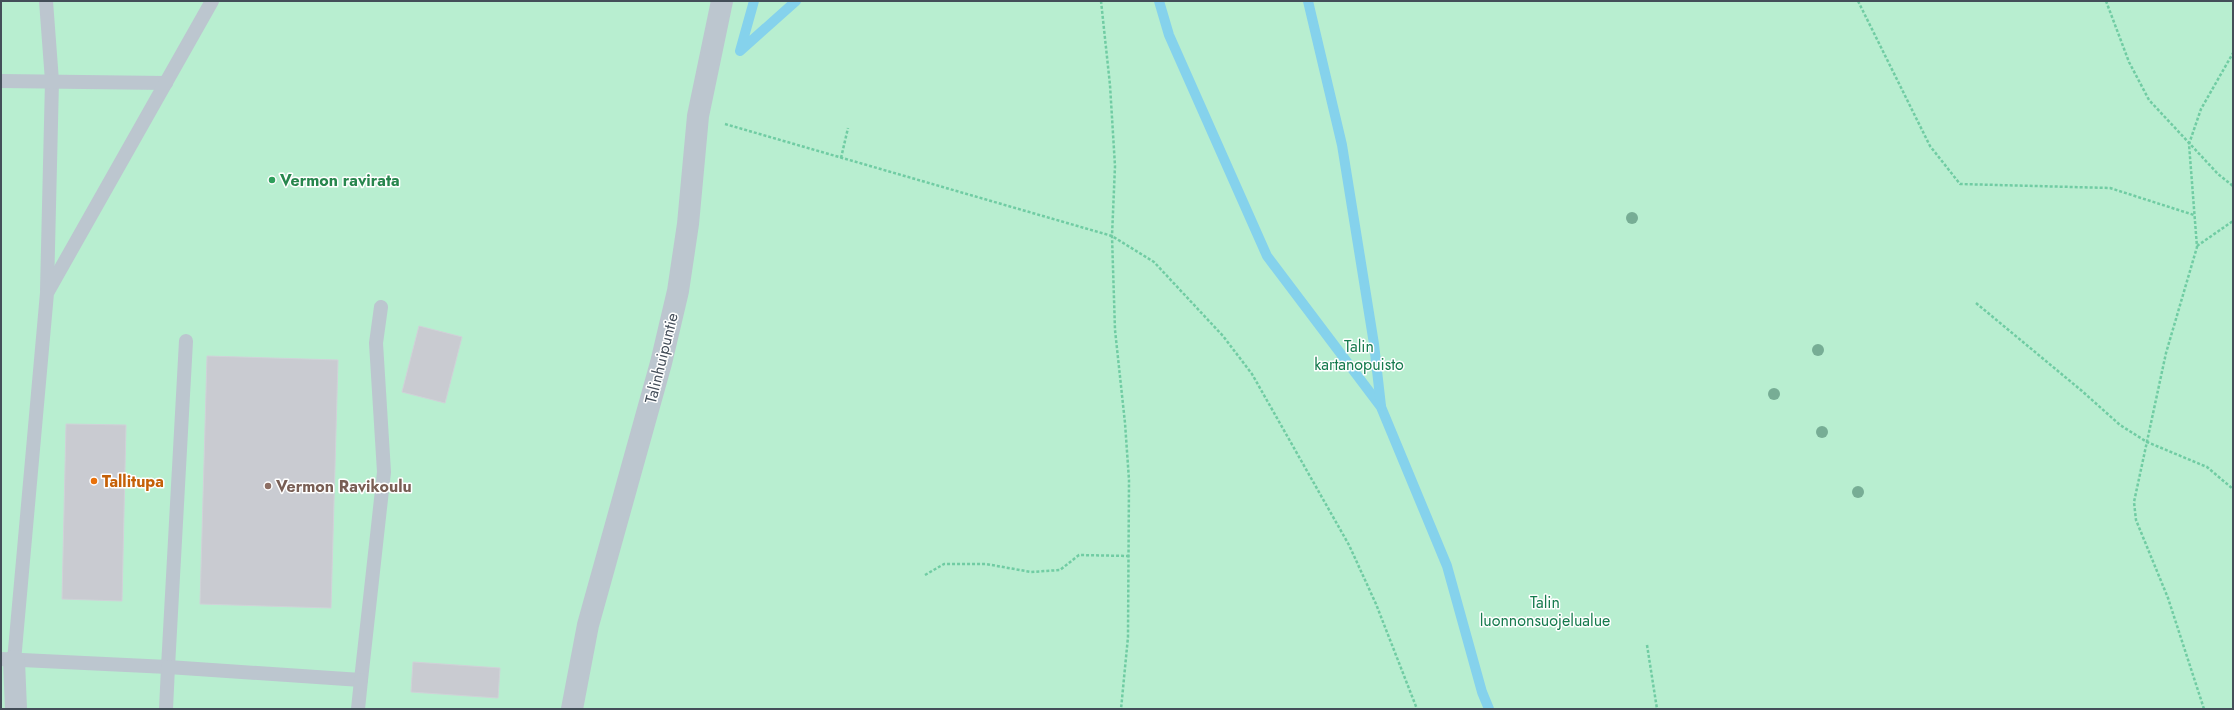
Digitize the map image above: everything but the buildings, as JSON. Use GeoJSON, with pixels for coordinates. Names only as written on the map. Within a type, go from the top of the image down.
{"type":"FeatureCollection","features":[{"type":"Feature","properties":{"kind":"street","name":"Talinhuipuntie"},"geometry":{"type":"LineString","coordinates":[[572,709],[588,625],[661,363],[678,291],[688,224],[698,116],[722,1]]}},
{"type":"Feature","properties":{"kind":"street"},"geometry":{"type":"LineString","coordinates":[[7,660],[16,709]]}},
{"type":"Feature","properties":{"kind":"lane"},"geometry":{"type":"LineString","coordinates":[[46,1],[52,82],[47,293],[7,660],[168,667],[361,680]]}},
{"type":"Feature","properties":{"kind":"lane"},"geometry":{"type":"LineString","coordinates":[[47,293],[212,1]]}},
{"type":"Feature","properties":{"kind":"lane"},"geometry":{"type":"LineString","coordinates":[[1,81],[166,83]]}},
{"type":"Feature","properties":{"kind":"lane"},"geometry":{"type":"LineString","coordinates":[[358,709],[384,472],[376,343],[381,308]]}},
{"type":"Feature","properties":{"kind":"lane"},"geometry":{"type":"LineString","coordinates":[[166,709],[186,341]]}},
{"type":"Feature","properties":{"kind":"path"},"geometry":{"type":"LineString","coordinates":[[1101,1],[1110,85],[1115,166],[1112,236],[1115,330],[1126,423],[1129,480],[1128,637],[1121,709]]}},
{"type":"Feature","properties":{"kind":"path"},"geometry":{"type":"LineString","coordinates":[[1858,1],[1930,146],[1960,184],[2110,188],[2194,215]]}},
{"type":"Feature","properties":{"kind":"path"},"geometry":{"type":"LineString","coordinates":[[2106,1],[2129,62],[2149,100],[2218,174],[2233,186]]}},
{"type":"Feature","properties":{"kind":"path"},"geometry":{"type":"LineString","coordinates":[[2204,709],[2168,598],[2136,520],[2134,502],[2166,353],[2197,247],[2189,144],[2201,109],[2233,53]]}},
{"type":"Feature","properties":{"kind":"path"},"geometry":{"type":"LineString","coordinates":[[698,116],[1112,236],[1154,262],[1223,336],[1252,374],[1349,545],[1376,604],[1417,709]]}},
{"type":"Feature","properties":{"kind":"path"},"geometry":{"type":"LineString","coordinates":[[841,158],[848,128]]}},
{"type":"Feature","properties":{"kind":"path"},"geometry":{"type":"LineString","coordinates":[[2197,247],[2233,221]]}},
{"type":"Feature","properties":{"kind":"path"},"geometry":{"type":"LineString","coordinates":[[1976,303],[2077,386],[2120,425],[2147,442],[2208,467],[2233,489]]}},
{"type":"Feature","properties":{"kind":"path"},"geometry":{"type":"LineString","coordinates":[[925,574],[944,564],[986,564],[1030,572],[1060,570],[1078,555],[1129,556]]}},
{"type":"Feature","properties":{"kind":"path"},"geometry":{"type":"LineString","coordinates":[[1647,645],[1657,709]]}},
{"type":"Feature","properties":{"kind":"green space","name":"Talin kartanopuisto"},"geometry":{"type":"Polygon","coordinates":[[[1,1],[2233,1],[2233,709],[1,709],[1,1]]]}},
{"type":"Feature","properties":{"kind":"waterway"},"geometry":{"type":"LineString","coordinates":[[754,1],[740,51],[796,1]]}},
{"type":"Feature","properties":{"kind":"waterway"},"geometry":{"type":"LineString","coordinates":[[1159,1],[1169,35],[1267,256],[1381,407],[1447,566],[1482,692],[1489,709]]}},
{"type":"Feature","properties":{"kind":"waterway"},"geometry":{"type":"LineString","coordinates":[[1308,1],[1342,145],[1374,344],[1381,406]]}},
{"type":"Feature","properties":{"kind":"place","name":"Vermon ravirata"},"geometry":{"type":"Point","coordinates":[272,180]}},
{"type":"Feature","properties":{"kind":"place","name":"Tallitupa"},"geometry":{"type":"Point","coordinates":[94,481]}},
{"type":"Feature","properties":{"kind":"place","name":"Vermon Ravikoulu"},"geometry":{"type":"Point","coordinates":[268,486]}},
{"type":"Feature","properties":{"kind":"park label","name":"Talin luonnonsuojelualue"},"geometry":{"type":"Point","coordinates":[1545,611]}}]}
